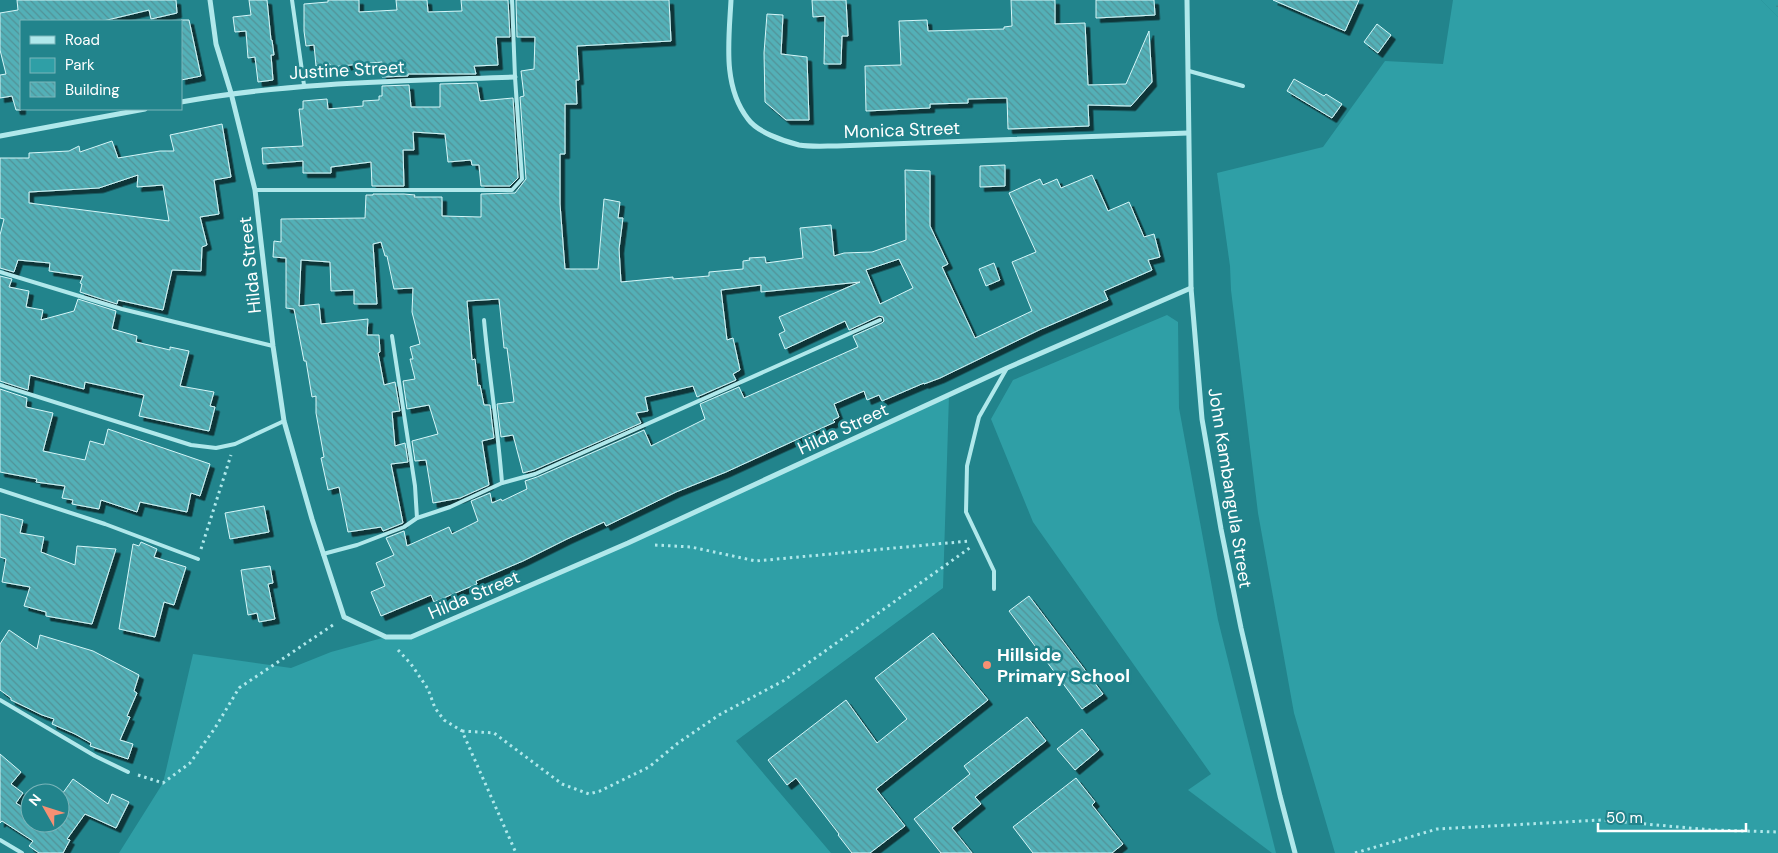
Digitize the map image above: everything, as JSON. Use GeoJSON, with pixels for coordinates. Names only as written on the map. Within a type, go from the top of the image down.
{"type":"FeatureCollection","features":[{"type":"Feature","properties":{"kind":"street","name":"Hilda Street"},"geometry":{"type":"LineString","coordinates":[[210,0],[216,44],[231,93],[256,190],[273,346],[284,421],[323,554],[344,617],[386,637],[411,637],[628,543],[1007,368],[1191,288]]}},
{"type":"Feature","properties":{"kind":"street","name":"Monica Street"},"geometry":{"type":"LineString","coordinates":[[731,0],[728,42],[732,90],[748,120],[768,135],[800,145],[837,146],[1188,133]]}},
{"type":"Feature","properties":{"kind":"street","name":"John Kambangula Street"},"geometry":{"type":"LineString","coordinates":[[1187,0],[1191,288],[1202,419],[1221,529],[1245,647],[1295,853]]}},
{"type":"Feature","properties":{"kind":"street","name":"Justine Street"},"geometry":{"type":"LineString","coordinates":[[182,102],[231,93],[304,85],[515,77]]}},
{"type":"Feature","properties":{"kind":"street"},"geometry":{"type":"LineString","coordinates":[[0,136],[140,110]]}},
{"type":"Feature","properties":{"kind":"lane"},"geometry":{"type":"LineString","coordinates":[[292,0],[304,85]]}},
{"type":"Feature","properties":{"kind":"lane"},"geometry":{"type":"LineString","coordinates":[[256,190],[512,190],[522,179],[512,0]]}},
{"type":"Feature","properties":{"kind":"lane"},"geometry":{"type":"LineString","coordinates":[[1189,71],[1243,86]]}},
{"type":"Feature","properties":{"kind":"lane"},"geometry":{"type":"LineString","coordinates":[[0,272],[122,309],[273,346]]}},
{"type":"Feature","properties":{"kind":"lane"},"geometry":{"type":"LineString","coordinates":[[484,320],[488,371],[497,428],[502,483]]}},
{"type":"Feature","properties":{"kind":"lane"},"geometry":{"type":"LineString","coordinates":[[323,554],[404,527],[417,518],[450,508],[502,483],[535,474],[571,459],[880,320]]}},
{"type":"Feature","properties":{"kind":"lane"},"geometry":{"type":"LineString","coordinates":[[392,336],[415,486],[417,518]]}},
{"type":"Feature","properties":{"kind":"lane"},"geometry":{"type":"LineString","coordinates":[[994,589],[994,571],[966,512],[967,466],[979,417],[1007,368]]}},
{"type":"Feature","properties":{"kind":"lane"},"geometry":{"type":"LineString","coordinates":[[0,385],[191,445],[216,448],[235,444],[284,421]]}},
{"type":"Feature","properties":{"kind":"lane"},"geometry":{"type":"LineString","coordinates":[[0,490],[105,524],[198,559]]}},
{"type":"Feature","properties":{"kind":"lane"},"geometry":{"type":"LineString","coordinates":[[0,700],[94,756],[128,772]]}},
{"type":"Feature","properties":{"kind":"lane"},"geometry":{"type":"LineString","coordinates":[[0,840],[22,853]]}},
{"type":"Feature","properties":{"kind":"path"},"geometry":{"type":"LineString","coordinates":[[198,559],[235,444]]}},
{"type":"Feature","properties":{"kind":"path"},"geometry":{"type":"LineString","coordinates":[[628,543],[691,547],[756,560],[979,540]]}},
{"type":"Feature","properties":{"kind":"path"},"geometry":{"type":"LineString","coordinates":[[386,637],[411,664],[428,689],[436,708],[444,720],[462,731],[494,733],[562,784],[589,794],[600,791],[649,767],[678,743],[719,715],[783,681],[979,540]]}},
{"type":"Feature","properties":{"kind":"path"},"geometry":{"type":"LineString","coordinates":[[128,772],[163,783],[190,763],[215,728],[238,688],[344,617]]}},
{"type":"Feature","properties":{"kind":"path"},"geometry":{"type":"LineString","coordinates":[[462,731],[516,853]]}},
{"type":"Feature","properties":{"kind":"path"},"geometry":{"type":"LineString","coordinates":[[1355,853],[1438,829],[1601,820],[1712,830],[1778,832]]}},
{"type":"Feature","properties":{"kind":"green space"},"geometry":{"type":"Polygon","coordinates":[[[1453,0],[1761,0],[1778,17],[1778,853],[1335,853],[1294,713],[1258,513],[1231,290],[1230,266],[1217,173],[1323,147],[1385,61],[1443,64],[1453,0]]]}},
{"type":"Feature","properties":{"kind":"green space"},"geometry":{"type":"Polygon","coordinates":[[[1761,0],[1778,0],[1778,17],[1761,0]]]}},
{"type":"Feature","properties":{"kind":"green space"},"geometry":{"type":"Polygon","coordinates":[[[1167,315],[1178,322],[1179,408],[1218,620],[1276,853],[1272,853],[1188,790],[1211,774],[1033,522],[991,419],[1013,380],[1167,315]]]}},
{"type":"Feature","properties":{"kind":"green space"},"geometry":{"type":"Polygon","coordinates":[[[949,395],[943,588],[736,741],[831,853],[119,853],[163,783],[193,654],[291,668],[331,652],[386,637],[411,637],[628,543],[949,395]]]}},
{"type":"Feature","properties":{"kind":"building"},"geometry":{"type":"Polygon","coordinates":[[[17,0],[176,0],[177,13],[151,19],[149,10],[107,20],[20,20],[20,110],[16,110],[12,96],[0,98],[0,75],[6,74],[0,50],[0,13],[18,10],[17,0]]]}},
{"type":"Feature","properties":{"kind":"building"},"geometry":{"type":"Polygon","coordinates":[[[249,0],[267,0],[274,55],[271,55],[273,80],[258,82],[255,57],[248,58],[246,31],[235,32],[233,17],[251,15],[249,0]]]}},
{"type":"Feature","properties":{"kind":"building"},"geometry":{"type":"Polygon","coordinates":[[[328,0],[359,0],[359,12],[397,10],[396,0],[427,0],[428,12],[462,11],[461,0],[508,0],[510,37],[496,37],[498,65],[474,66],[476,74],[408,74],[408,76],[382,77],[382,62],[330,67],[330,64],[316,66],[314,45],[306,46],[304,4],[328,2],[328,0]]]}},
{"type":"Feature","properties":{"kind":"building"},"geometry":{"type":"Polygon","coordinates":[[[516,0],[669,0],[671,41],[577,46],[579,80],[576,80],[577,104],[565,104],[565,154],[560,154],[560,204],[565,269],[598,269],[604,199],[620,202],[618,218],[623,218],[619,249],[621,282],[709,276],[709,272],[743,269],[743,261],[750,260],[749,258],[765,257],[766,263],[803,258],[800,228],[831,225],[834,256],[844,253],[872,252],[906,240],[905,170],[930,171],[930,226],[948,264],[942,267],[975,338],[1032,311],[1012,262],[1036,252],[1009,193],[1040,179],[1043,185],[1057,179],[1061,188],[1092,175],[1108,211],[1129,202],[1144,237],[1154,234],[1160,257],[1148,260],[1152,270],[1104,291],[1108,300],[1039,330],[940,378],[882,401],[879,395],[867,400],[864,391],[834,404],[839,417],[833,420],[835,422],[726,472],[676,492],[606,526],[604,522],[523,561],[476,581],[477,584],[434,602],[431,595],[381,616],[371,592],[385,586],[376,563],[394,555],[386,538],[404,531],[407,546],[449,527],[452,534],[478,521],[471,501],[490,493],[492,503],[501,499],[502,501],[527,489],[525,481],[644,430],[651,446],[705,419],[700,404],[739,387],[744,398],[858,347],[853,336],[884,321],[883,317],[879,316],[849,330],[845,321],[785,349],[779,334],[785,331],[779,317],[860,282],[761,292],[761,285],[721,290],[727,340],[733,338],[740,370],[733,374],[736,380],[697,397],[693,386],[645,397],[648,411],[636,413],[641,423],[534,470],[523,473],[513,435],[501,437],[497,404],[514,402],[507,348],[504,348],[499,299],[467,301],[472,360],[475,359],[478,386],[480,385],[484,405],[490,405],[494,438],[482,441],[489,485],[460,498],[433,503],[426,460],[415,461],[412,441],[438,434],[429,405],[407,409],[403,381],[415,379],[410,359],[413,359],[410,347],[420,344],[412,312],[413,288],[394,289],[387,256],[385,256],[381,242],[373,244],[377,304],[354,304],[354,290],[331,291],[330,262],[301,260],[299,306],[319,304],[321,324],[368,319],[367,335],[379,335],[380,352],[378,353],[384,385],[395,382],[400,411],[392,412],[395,446],[405,443],[408,462],[391,464],[403,523],[383,531],[381,527],[348,532],[339,487],[328,490],[321,458],[324,457],[316,413],[316,396],[312,397],[294,309],[286,308],[286,258],[273,257],[274,241],[281,242],[281,219],[365,218],[366,195],[373,194],[442,197],[442,216],[481,217],[481,194],[515,193],[526,179],[520,97],[524,96],[521,71],[534,69],[535,37],[517,37],[516,0]],[[899,259],[866,270],[880,304],[913,288],[899,259]]]}},
{"type":"Feature","properties":{"kind":"building"},"geometry":{"type":"Polygon","coordinates":[[[812,0],[846,0],[848,36],[842,36],[841,64],[824,64],[825,16],[813,17],[812,0]]]}},
{"type":"Feature","properties":{"kind":"building"},"geometry":{"type":"Polygon","coordinates":[[[1011,0],[1055,0],[1055,24],[1085,23],[1088,85],[1126,84],[1149,31],[1152,82],[1131,106],[1088,105],[1089,126],[1008,129],[1007,98],[968,99],[968,103],[930,104],[930,108],[866,111],[865,66],[901,65],[899,21],[927,20],[928,31],[1004,29],[1004,27],[1012,26],[1011,0]]]}},
{"type":"Feature","properties":{"kind":"building"},"geometry":{"type":"Polygon","coordinates":[[[1096,0],[1154,0],[1155,15],[1096,18],[1096,0]]]}},
{"type":"Feature","properties":{"kind":"building"},"geometry":{"type":"Polygon","coordinates":[[[1273,0],[1359,0],[1345,31],[1273,0]]]}},
{"type":"Feature","properties":{"kind":"building"},"geometry":{"type":"Polygon","coordinates":[[[767,14],[783,15],[781,54],[807,57],[809,120],[786,120],[765,102],[764,53],[767,14]]]}},
{"type":"Feature","properties":{"kind":"building"},"geometry":{"type":"Polygon","coordinates":[[[182,20],[189,20],[201,76],[182,80],[182,20]]]}},
{"type":"Feature","properties":{"kind":"building"},"geometry":{"type":"Polygon","coordinates":[[[1377,24],[1391,35],[1378,53],[1364,42],[1377,24]]]}},
{"type":"Feature","properties":{"kind":"building"},"geometry":{"type":"Polygon","coordinates":[[[1294,79],[1342,104],[1332,118],[1287,91],[1294,79]]]}},
{"type":"Feature","properties":{"kind":"building"},"geometry":{"type":"Polygon","coordinates":[[[477,83],[480,101],[513,98],[518,178],[510,186],[481,186],[479,165],[472,165],[471,160],[448,162],[445,134],[413,132],[414,150],[403,150],[404,186],[372,186],[371,162],[331,167],[331,173],[303,173],[303,161],[263,164],[262,148],[303,146],[299,109],[303,109],[303,101],[327,99],[328,109],[363,106],[363,101],[379,100],[379,96],[382,96],[382,86],[409,85],[411,107],[440,107],[440,84],[477,83]]]}},
{"type":"Feature","properties":{"kind":"building"},"geometry":{"type":"Polygon","coordinates":[[[222,124],[231,177],[214,180],[219,214],[200,217],[207,245],[202,247],[201,271],[172,270],[163,310],[118,300],[117,304],[80,292],[82,284],[80,283],[83,276],[49,271],[50,263],[18,260],[14,272],[0,268],[0,235],[4,219],[0,218],[0,158],[29,158],[29,153],[69,151],[79,146],[80,152],[112,141],[118,158],[160,151],[174,151],[170,135],[222,124]],[[138,175],[99,188],[29,192],[29,203],[169,221],[163,185],[137,187],[138,175]]]}},
{"type":"Feature","properties":{"kind":"building"},"geometry":{"type":"Polygon","coordinates":[[[1005,165],[1005,186],[980,187],[980,166],[1005,165]]]}},
{"type":"Feature","properties":{"kind":"building"},"geometry":{"type":"Polygon","coordinates":[[[994,263],[1000,280],[986,286],[979,269],[994,263]]]}},
{"type":"Feature","properties":{"kind":"building"},"geometry":{"type":"Polygon","coordinates":[[[0,276],[12,279],[9,287],[29,291],[26,307],[43,310],[41,320],[74,311],[78,299],[116,311],[112,329],[137,336],[136,342],[170,350],[170,347],[189,351],[180,386],[214,392],[210,406],[215,407],[209,431],[139,416],[144,395],[85,382],[84,389],[30,375],[28,390],[0,381],[0,276]]]}},
{"type":"Feature","properties":{"kind":"building"},"geometry":{"type":"Polygon","coordinates":[[[0,389],[27,398],[26,407],[53,413],[43,451],[85,460],[90,441],[104,445],[108,429],[210,464],[200,496],[191,493],[187,512],[140,502],[137,512],[101,500],[99,509],[72,504],[73,500],[62,498],[65,486],[36,482],[37,479],[0,472],[0,389]]]}},
{"type":"Feature","properties":{"kind":"building"},"geometry":{"type":"Polygon","coordinates":[[[264,506],[269,532],[230,539],[225,513],[264,506]]]}},
{"type":"Feature","properties":{"kind":"building"},"geometry":{"type":"Polygon","coordinates":[[[0,514],[23,520],[20,533],[44,537],[41,552],[75,565],[77,546],[116,549],[92,624],[46,616],[46,612],[24,606],[30,587],[2,582],[6,559],[0,557],[0,514]]]}},
{"type":"Feature","properties":{"kind":"building"},"geometry":{"type":"Polygon","coordinates":[[[141,542],[157,549],[154,557],[186,567],[174,605],[164,602],[155,637],[119,629],[133,544],[139,546],[141,542]]]}},
{"type":"Feature","properties":{"kind":"building"},"geometry":{"type":"Polygon","coordinates":[[[270,566],[273,583],[268,584],[275,619],[259,622],[257,613],[248,615],[241,570],[270,566]]]}},
{"type":"Feature","properties":{"kind":"building"},"geometry":{"type":"Polygon","coordinates":[[[1029,596],[1103,694],[1082,709],[1009,611],[1029,596]]]}},
{"type":"Feature","properties":{"kind":"building"},"geometry":{"type":"Polygon","coordinates":[[[9,630],[37,649],[40,635],[93,651],[139,675],[134,691],[137,693],[127,716],[130,717],[120,740],[133,744],[128,759],[90,746],[91,743],[52,724],[54,719],[11,700],[0,690],[0,644],[9,630]]]}},
{"type":"Feature","properties":{"kind":"building"},"geometry":{"type":"Polygon","coordinates":[[[933,633],[988,700],[876,789],[905,826],[870,853],[852,853],[796,778],[787,785],[768,760],[846,700],[877,743],[907,719],[875,678],[933,633]]]}},
{"type":"Feature","properties":{"kind":"building"},"geometry":{"type":"Polygon","coordinates":[[[1027,717],[1046,741],[975,797],[981,804],[952,828],[972,853],[941,853],[914,819],[970,774],[964,766],[1027,717]]]}},
{"type":"Feature","properties":{"kind":"building"},"geometry":{"type":"Polygon","coordinates":[[[1082,729],[1099,750],[1075,770],[1057,749],[1082,729]]]}},
{"type":"Feature","properties":{"kind":"building"},"geometry":{"type":"Polygon","coordinates":[[[0,754],[21,772],[11,784],[20,791],[20,797],[16,803],[20,806],[20,833],[2,821],[0,823],[0,754]]]}},
{"type":"Feature","properties":{"kind":"building"},"geometry":{"type":"Polygon","coordinates":[[[1076,778],[1095,802],[1092,805],[1123,844],[1112,853],[1033,853],[1013,827],[1076,778]]]}},
{"type":"Feature","properties":{"kind":"building"},"geometry":{"type":"Polygon","coordinates":[[[73,779],[108,804],[112,794],[129,802],[116,828],[85,814],[67,839],[70,840],[63,853],[39,853],[29,846],[33,841],[21,833],[70,833],[70,783],[73,779]]]}},
{"type":"Feature","properties":{"kind":"place","name":"Hillside Primary School"},"geometry":{"type":"Point","coordinates":[987,665]}}]}
